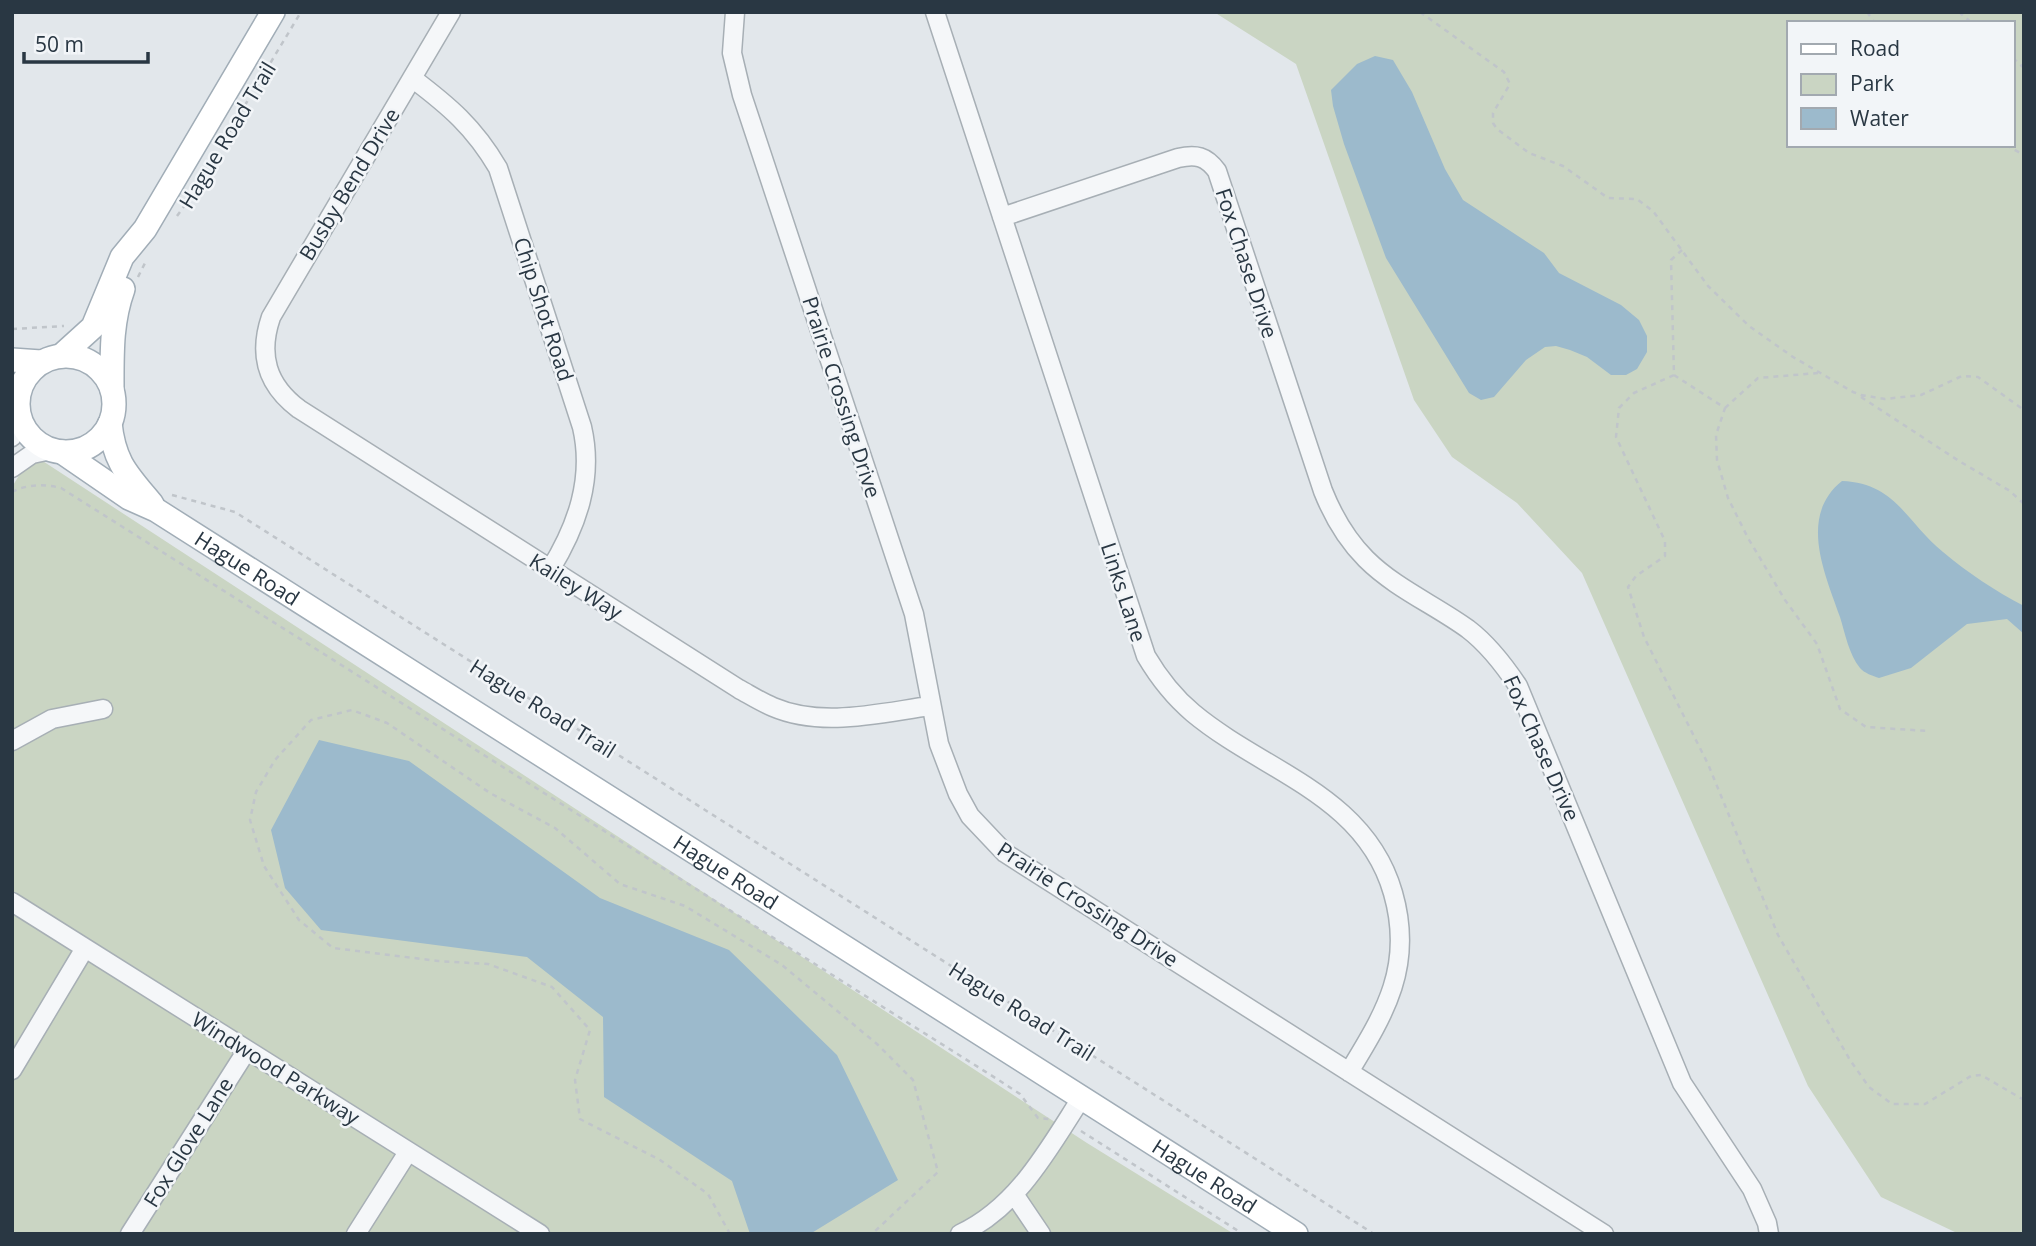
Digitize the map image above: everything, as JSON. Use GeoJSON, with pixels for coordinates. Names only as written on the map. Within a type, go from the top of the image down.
{"type":"FeatureCollection","features":[{"type":"Feature","properties":{"kind":"main road"},"geometry":{"type":"LineString","coordinates":[[145,229],[118,303],[112,334],[113,412],[110,424],[95,442],[85,448],[57,451],[31,437],[16,418],[21,385],[26,376],[93,327],[122,257],[145,229],[273,12]]}},
{"type":"Feature","properties":{"kind":"main road"},"geometry":{"type":"LineString","coordinates":[[12,360],[81,358],[100,369],[112,389]]}},
{"type":"Feature","properties":{"kind":"main road","name":"Hague Road"},"geometry":{"type":"LineString","coordinates":[[110,424],[113,446],[119,462],[160,501],[1296,1234]]}},
{"type":"Feature","properties":{"kind":"main road","name":"Hague Road"},"geometry":{"type":"LineString","coordinates":[[57,451],[129,498],[160,501]]}},
{"type":"Feature","properties":{"kind":"street","name":"Busby Bend Drive"},"geometry":{"type":"LineString","coordinates":[[265,361],[266,330],[271,317],[451,12]]}},
{"type":"Feature","properties":{"kind":"street","name":"Prairie Crossing Drive"},"geometry":{"type":"LineString","coordinates":[[735,12],[732,53],[742,95],[914,614],[939,744],[958,794],[970,816],[1005,853],[1604,1234]]}},
{"type":"Feature","properties":{"kind":"street","name":"Links Lane"},"geometry":{"type":"LineString","coordinates":[[934,12],[1136,632],[1152,666],[1176,697],[1193,713],[1306,786],[1348,817],[1378,856],[1387,875],[1398,915],[1398,965],[1391,995],[1377,1027],[1349,1072]]}},
{"type":"Feature","properties":{"kind":"street","name":"Chip Shot Road"},"geometry":{"type":"LineString","coordinates":[[412,78],[463,118],[498,168],[582,427],[586,446],[584,489],[572,530],[550,570]]}},
{"type":"Feature","properties":{"kind":"street","name":"Fox Chase Drive"},"geometry":{"type":"LineString","coordinates":[[1002,217],[1178,158],[1191,155],[1204,158],[1212,164],[1217,171],[1322,491],[1333,515],[1350,542],[1366,560],[1469,630],[1489,648],[1518,686],[1682,1083],[1752,1189],[1769,1234]]}},
{"type":"Feature","properties":{"kind":"street","name":"Kailey Way"},"geometry":{"type":"LineString","coordinates":[[265,361],[268,374],[276,388],[299,409],[739,689],[774,708],[833,718],[930,706]]}},
{"type":"Feature","properties":{"kind":"street"},"geometry":{"type":"LineString","coordinates":[[12,468],[26,457],[57,451]]}},
{"type":"Feature","properties":{"kind":"street"},"geometry":{"type":"LineString","coordinates":[[12,741],[52,719],[103,709]]}},
{"type":"Feature","properties":{"kind":"street","name":"Windwood Parkway"},"geometry":{"type":"LineString","coordinates":[[12,902],[540,1234]]}},
{"type":"Feature","properties":{"kind":"street"},"geometry":{"type":"LineString","coordinates":[[12,1070],[85,948]]}},
{"type":"Feature","properties":{"kind":"street","name":"Fox Glove Lane"},"geometry":{"type":"LineString","coordinates":[[130,1234],[247,1050]]}},
{"type":"Feature","properties":{"kind":"street"},"geometry":{"type":"LineString","coordinates":[[960,1234],[990,1215],[1028,1179],[1082,1097]]}},
{"type":"Feature","properties":{"kind":"street"},"geometry":{"type":"LineString","coordinates":[[356,1234],[408,1152]]}},
{"type":"Feature","properties":{"kind":"street"},"geometry":{"type":"LineString","coordinates":[[1014,1194],[1041,1234]]}},
{"type":"Feature","properties":{"kind":"path","name":"Hague Road Trail"},"geometry":{"type":"LineString","coordinates":[[173,222],[204,180],[236,120],[301,12]]}},
{"type":"Feature","properties":{"kind":"path"},"geometry":{"type":"LineString","coordinates":[[1420,12],[1504,72],[1509,79],[1510,84],[1493,113],[1493,123],[1497,129],[1529,153],[1563,166],[1608,198],[1637,199],[1642,202],[1653,211],[1708,286],[1749,326],[1819,373],[2010,491],[2024,504]]}},
{"type":"Feature","properties":{"kind":"path"},"geometry":{"type":"LineString","coordinates":[[1674,375],[1671,260],[1682,250]]}},
{"type":"Feature","properties":{"kind":"path"},"geometry":{"type":"LineString","coordinates":[[135,283],[149,254]]}},
{"type":"Feature","properties":{"kind":"path"},"geometry":{"type":"LineString","coordinates":[[12,329],[64,327],[70,320]]}},
{"type":"Feature","properties":{"kind":"path"},"geometry":{"type":"LineString","coordinates":[[1819,373],[1758,378],[1725,408],[1716,435],[1717,460],[1728,498],[1784,600],[1817,644],[1840,709],[1866,726],[1928,732]]}},
{"type":"Feature","properties":{"kind":"path"},"geometry":{"type":"LineString","coordinates":[[1674,375],[1725,408]]}},
{"type":"Feature","properties":{"kind":"path"},"geometry":{"type":"LineString","coordinates":[[1674,375],[1634,393],[1619,408],[1616,437],[1665,541],[1665,556],[1636,576],[1628,587],[1644,637],[1708,764],[1778,935],[1850,1060],[1869,1087],[1892,1104],[1925,1104],[1971,1076],[1981,1075],[2024,1100]]}},
{"type":"Feature","properties":{"kind":"path"},"geometry":{"type":"LineString","coordinates":[[1853,392],[1885,399],[1897,398],[1922,395],[1962,376],[1978,377],[2024,410]]}},
{"type":"Feature","properties":{"kind":"path"},"geometry":{"type":"LineString","coordinates":[[12,492],[33,486],[49,485],[61,488],[998,1079],[1020,1094],[1038,1118],[1066,1121],[1243,1234]]}},
{"type":"Feature","properties":{"kind":"path","name":"Hague Road Trail"},"geometry":{"type":"LineString","coordinates":[[160,501],[235,512],[1374,1234]]}},
{"type":"Feature","properties":{"kind":"path"},"geometry":{"type":"LineString","coordinates":[[730,1234],[708,1194],[660,1160],[580,1119],[575,1080],[590,1030],[552,987],[488,964],[438,961],[333,947],[299,920],[264,866],[250,820],[256,792],[275,760],[311,720],[352,710],[387,723],[490,793],[555,828],[620,884],[685,906],[782,965],[877,1044],[913,1080],[938,1172],[872,1234]]}},
{"type":"Feature","properties":{"kind":"green space"},"geometry":{"type":"Polygon","coordinates":[[[1214,12],[2024,12],[2024,1232],[1957,1233],[1881,1197],[1808,1086],[1582,573],[1517,503],[1452,457],[1414,400],[1296,64],[1214,12]]]}},
{"type":"Feature","properties":{"kind":"green space"},"geometry":{"type":"Polygon","coordinates":[[[32,454],[1087,1143],[1234,1234],[12,1234],[12,487],[32,454]]]}},
{"type":"Feature","properties":{"kind":"water"},"geometry":{"type":"Polygon","coordinates":[[[1375,56],[1393,60],[1412,92],[1445,169],[1463,200],[1544,253],[1559,273],[1621,305],[1639,320],[1647,336],[1647,352],[1637,369],[1626,375],[1611,375],[1587,357],[1556,346],[1545,347],[1526,360],[1494,397],[1481,400],[1469,393],[1386,258],[1344,144],[1333,106],[1331,90],[1357,64],[1375,56]]]}},
{"type":"Feature","properties":{"kind":"water"},"geometry":{"type":"Polygon","coordinates":[[[1842,481],[1860,483],[1888,496],[1952,560],[2024,606],[2024,634],[2007,619],[1967,624],[1911,668],[1879,678],[1862,670],[1848,644],[1822,564],[1819,546],[1821,511],[1829,495],[1842,481]]]}},
{"type":"Feature","properties":{"kind":"water"},"geometry":{"type":"Polygon","coordinates":[[[319,740],[409,761],[600,898],[729,950],[837,1055],[898,1180],[810,1234],[750,1234],[732,1181],[604,1097],[603,1017],[527,957],[321,930],[285,888],[271,830],[319,740]]]}}]}
